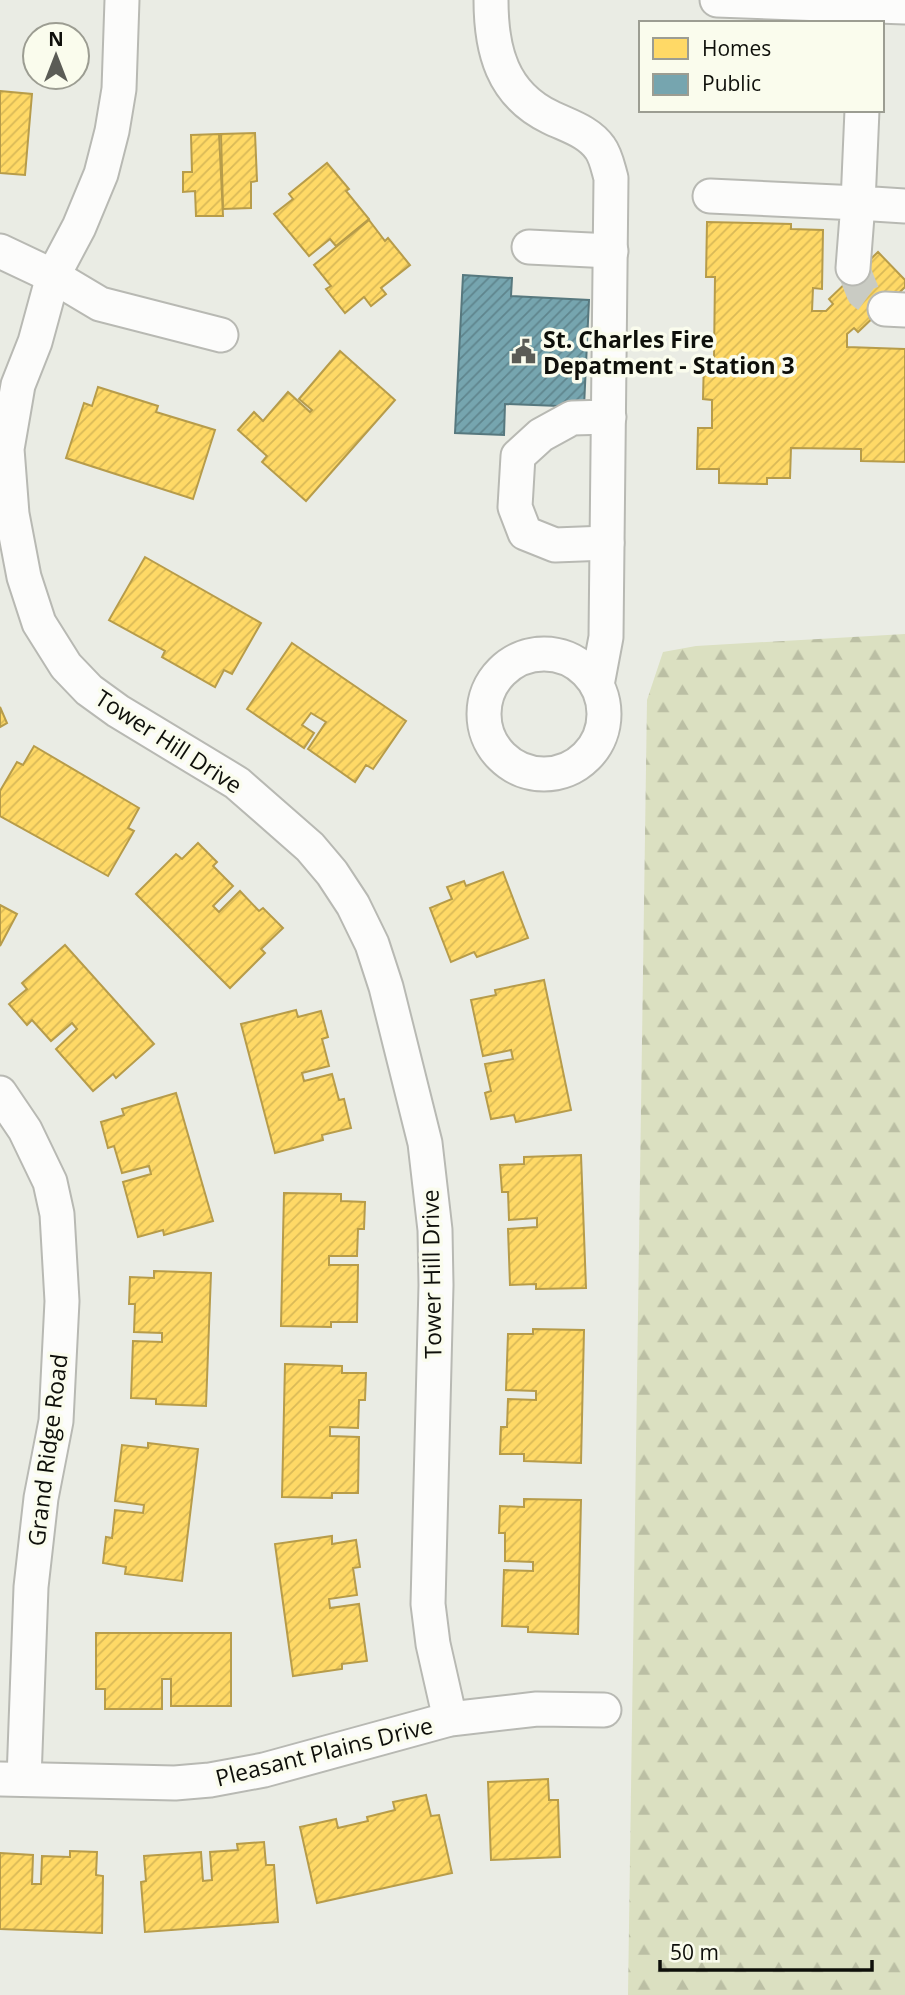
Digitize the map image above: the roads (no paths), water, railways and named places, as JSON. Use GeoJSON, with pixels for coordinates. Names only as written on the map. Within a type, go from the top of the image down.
{"type":"FeatureCollection","features":[{"type":"Feature","properties":{"kind":"street","name":"Tower Hill Drive"},"geometry":{"type":"LineString","coordinates":[[122,0],[119,89],[101,174],[79,227],[53,276],[35,342],[18,385],[7,449],[12,514],[24,577],[39,623],[66,666],[89,690],[118,711],[237,783],[310,847],[332,873],[353,905],[372,944],[386,987],[425,1143],[435,1230],[429,1604],[433,1644],[450,1719]]}},
{"type":"Feature","properties":{"kind":"street"},"geometry":{"type":"LineString","coordinates":[[491,0],[491,30],[497,56],[516,94],[540,112],[588,134],[602,150],[611,178],[606,637],[597,685]]}},
{"type":"Feature","properties":{"kind":"street"},"geometry":{"type":"LineString","coordinates":[[716,0],[866,14],[905,7]]}},
{"type":"Feature","properties":{"kind":"street"},"geometry":{"type":"LineString","coordinates":[[853,268],[862,112]]}},
{"type":"Feature","properties":{"kind":"street"},"geometry":{"type":"LineString","coordinates":[[710,196],[905,206]]}},
{"type":"Feature","properties":{"kind":"street"},"geometry":{"type":"LineString","coordinates":[[529,247],[611,251]]}},
{"type":"Feature","properties":{"kind":"street"},"geometry":{"type":"LineString","coordinates":[[0,251],[53,276],[100,303],[221,335]]}},
{"type":"Feature","properties":{"kind":"street"},"geometry":{"type":"LineString","coordinates":[[607,543],[555,545],[525,533],[515,507],[518,456],[541,435],[572,418],[609,417]]}},
{"type":"Feature","properties":{"kind":"street","name":"Grand Ridge Road"},"geometry":{"type":"LineString","coordinates":[[0,1093],[25,1130],[50,1182],[57,1214],[62,1301],[55,1421],[41,1498],[12,1779]]}},
{"type":"Feature","properties":{"kind":"street","name":"Pleasant Plains Drive"},"geometry":{"type":"LineString","coordinates":[[12,1779],[175,1783],[210,1780],[264,1770],[450,1719],[537,1709],[604,1710]]}},
{"type":"Feature","properties":{"kind":"tunnel"},"geometry":{"type":"LineString","coordinates":[[853,268],[863,293],[885,309]]}},
{"type":"Feature","properties":{"kind":"place","name":"St. Charles Fire Depatment - Station 3"},"geometry":{"type":"Point","coordinates":[523,352]}}]}
